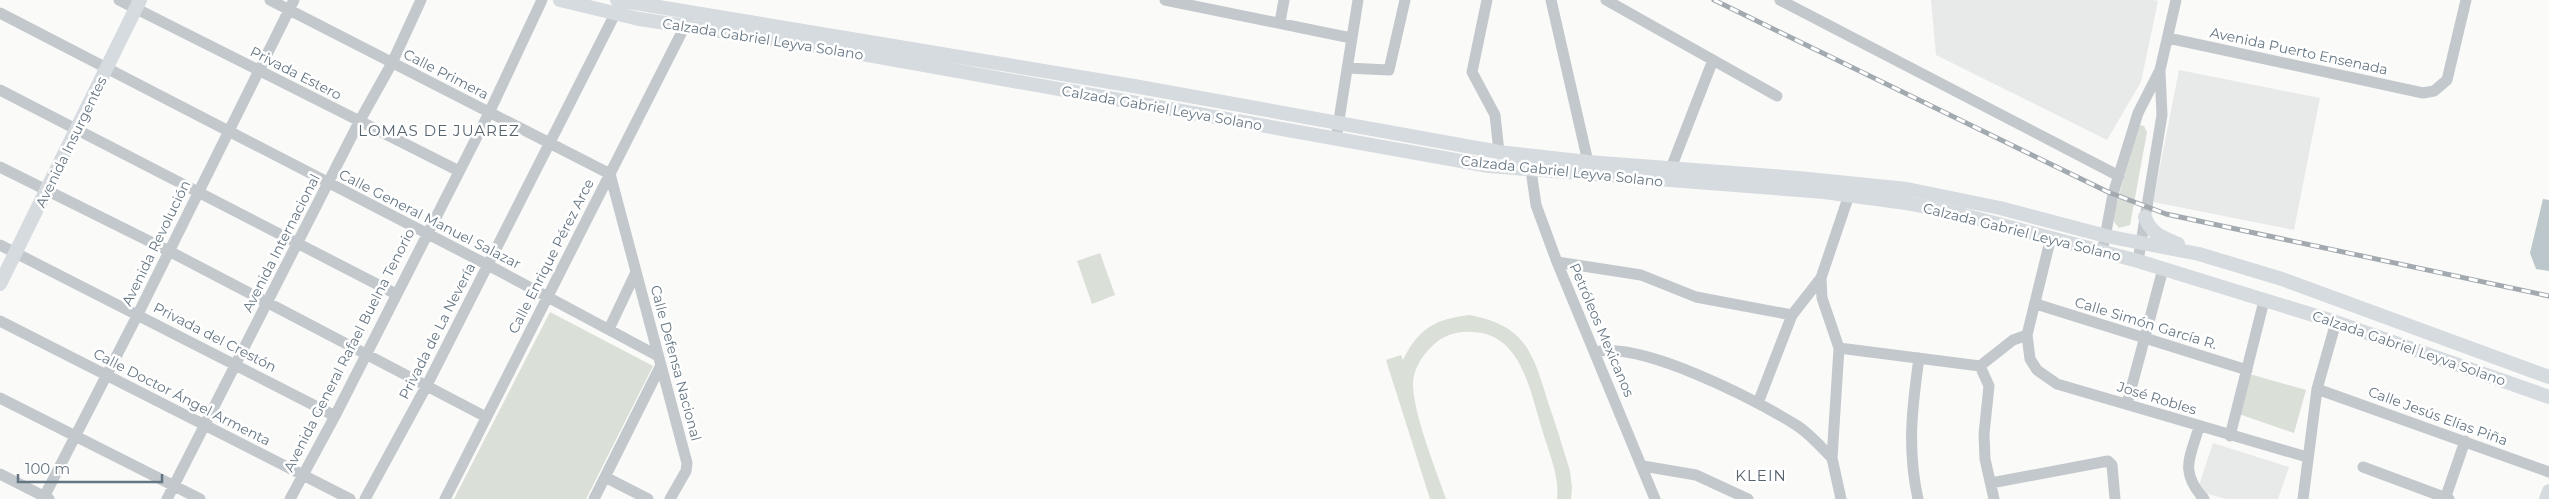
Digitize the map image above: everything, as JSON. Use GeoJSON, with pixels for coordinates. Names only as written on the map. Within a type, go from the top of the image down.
{"type":"FeatureCollection","features":[{"type":"Feature","properties":{"kind":"main road","name":"Calzada Gabriel Leyva Solano"},"geometry":{"type":"LineString","coordinates":[[560,0],[691,14],[794,28],[1339,122],[1499,152],[1588,162],[1798,178],[1907,189],[2000,208],[2106,236],[2199,254],[2282,279],[2549,377]]}},
{"type":"Feature","properties":{"kind":"main road","name":"Avenida Insurgentes"},"geometry":{"type":"LineString","coordinates":[[0,284],[48,191],[138,4]]}},
{"type":"Feature","properties":{"kind":"main road","name":"Calzada Gabriel Leyva Solano"},"geometry":{"type":"LineString","coordinates":[[616,7],[684,27],[812,45],[829,50],[1489,166],[1849,195],[1906,203],[1960,214],[2051,237],[2163,268],[2336,322],[2549,397]]}},
{"type":"Feature","properties":{"kind":"main road"},"geometry":{"type":"LineString","coordinates":[[829,50],[832,36]]}},
{"type":"Feature","properties":{"kind":"main road"},"geometry":{"type":"LineString","coordinates":[[2145,216],[2149,228],[2156,234],[2199,254]]}},
{"type":"Feature","properties":{"kind":"main road"},"geometry":{"type":"LineString","coordinates":[[2546,499],[2549,491]]}},
{"type":"Feature","properties":{"kind":"street","name":"Privada Estero"},"geometry":{"type":"LineString","coordinates":[[119,0],[138,4],[258,71],[459,171]]}},
{"type":"Feature","properties":{"kind":"street","name":"Calle Primera"},"geometry":{"type":"LineString","coordinates":[[270,0],[291,5],[392,63],[610,174]]}},
{"type":"Feature","properties":{"kind":"street","name":"Avenida Internacional"},"geometry":{"type":"LineString","coordinates":[[167,499],[359,122],[392,63],[422,0]]}},
{"type":"Feature","properties":{"kind":"street","name":"Avenida General Rafael Buelna Tenorio"},"geometry":{"type":"LineString","coordinates":[[290,499],[335,416],[489,113],[542,0]]}},
{"type":"Feature","properties":{"kind":"street"},"geometry":{"type":"LineString","coordinates":[[1165,0],[1210,4],[1351,38]]}},
{"type":"Feature","properties":{"kind":"street"},"geometry":{"type":"LineString","coordinates":[[1280,22],[1284,0]]}},
{"type":"Feature","properties":{"kind":"street"},"geometry":{"type":"LineString","coordinates":[[1336,140],[1358,0]]}},
{"type":"Feature","properties":{"kind":"street"},"geometry":{"type":"LineString","coordinates":[[1347,68],[1389,70],[1405,0]]}},
{"type":"Feature","properties":{"kind":"street"},"geometry":{"type":"LineString","coordinates":[[1487,0],[1472,64],[1472,72],[1495,115],[1499,152]]}},
{"type":"Feature","properties":{"kind":"street"},"geometry":{"type":"LineString","coordinates":[[1551,0],[1588,162]]}},
{"type":"Feature","properties":{"kind":"street"},"geometry":{"type":"LineString","coordinates":[[1606,0],[1777,96]]}},
{"type":"Feature","properties":{"kind":"street"},"geometry":{"type":"LineString","coordinates":[[1780,0],[2118,176]]}},
{"type":"Feature","properties":{"kind":"street"},"geometry":{"type":"LineString","coordinates":[[2102,252],[2118,176],[2138,113],[2160,70],[2176,0]]}},
{"type":"Feature","properties":{"kind":"street","name":"Avenida Puerto Ensenada"},"geometry":{"type":"LineString","coordinates":[[2168,38],[2423,93],[2434,91],[2447,80],[2466,0]]}},
{"type":"Feature","properties":{"kind":"street","name":"Avenida Revolución"},"geometry":{"type":"LineString","coordinates":[[45,498],[291,5]]}},
{"type":"Feature","properties":{"kind":"street","name":"Privada de La Nevería"},"geometry":{"type":"LineString","coordinates":[[365,499],[427,385],[616,7]]}},
{"type":"Feature","properties":{"kind":"street","name":"Calle General Manuel Salazar"},"geometry":{"type":"LineString","coordinates":[[0,13],[488,265],[609,329],[660,360]]}},
{"type":"Feature","properties":{"kind":"street","name":"Calle Enrique Pérez Arce"},"geometry":{"type":"LineString","coordinates":[[445,499],[691,14]]}},
{"type":"Feature","properties":{"kind":"street"},"geometry":{"type":"LineString","coordinates":[[1671,168],[1713,60]]}},
{"type":"Feature","properties":{"kind":"street"},"geometry":{"type":"LineString","coordinates":[[1027,84],[1030,69]]}},
{"type":"Feature","properties":{"kind":"street"},"geometry":{"type":"LineString","coordinates":[[2138,261],[2162,115],[2160,70]]}},
{"type":"Feature","properties":{"kind":"street"},"geometry":{"type":"LineString","coordinates":[[0,90],[396,294]]}},
{"type":"Feature","properties":{"kind":"street"},"geometry":{"type":"LineString","coordinates":[[0,167],[169,251],[486,417]]}},
{"type":"Feature","properties":{"kind":"street","name":"Petróleos Mexicanos"},"geometry":{"type":"LineString","coordinates":[[1530,170],[1536,205],[1557,262],[1643,466],[1655,499]]}},
{"type":"Feature","properties":{"kind":"street","name":"Calle Defensa Nacional"},"geometry":{"type":"LineString","coordinates":[[610,174],[687,463],[686,471],[670,499]]}},
{"type":"Feature","properties":{"kind":"street"},"geometry":{"type":"LineString","coordinates":[[1758,403],[1792,315],[1821,278],[1849,195]]}},
{"type":"Feature","properties":{"kind":"street"},"geometry":{"type":"LineString","coordinates":[[1839,348],[1980,366],[2013,340],[2027,335],[2051,237]]}},
{"type":"Feature","properties":{"kind":"street","name":"Privada del Crestón"},"geometry":{"type":"LineString","coordinates":[[0,245],[335,416]]}},
{"type":"Feature","properties":{"kind":"street"},"geometry":{"type":"LineString","coordinates":[[1557,262],[1641,274],[1696,297],[1792,315]]}},
{"type":"Feature","properties":{"kind":"street"},"geometry":{"type":"LineString","coordinates":[[2127,404],[2163,268]]}},
{"type":"Feature","properties":{"kind":"street","name":"Calle Defensa Nacional"},"geometry":{"type":"LineString","coordinates":[[609,329],[636,272]]}},
{"type":"Feature","properties":{"kind":"street"},"geometry":{"type":"LineString","coordinates":[[1821,278],[1822,298],[1839,348],[1832,458],[1841,499]]}},
{"type":"Feature","properties":{"kind":"street"},"geometry":{"type":"LineString","coordinates":[[2230,436],[2264,301]]}},
{"type":"Feature","properties":{"kind":"street","name":"Calle Simón García R."},"geometry":{"type":"LineString","coordinates":[[2036,304],[2247,370]]}},
{"type":"Feature","properties":{"kind":"street","name":"Calle Doctor Ángel Armenta"},"geometry":{"type":"LineString","coordinates":[[0,322],[350,499]]}},
{"type":"Feature","properties":{"kind":"street"},"geometry":{"type":"LineString","coordinates":[[2302,499],[2316,389],[2336,322]]}},
{"type":"Feature","properties":{"kind":"street","name":"José Robles"},"geometry":{"type":"LineString","coordinates":[[2027,335],[2030,359],[2037,370],[2057,384],[2307,457]]}},
{"type":"Feature","properties":{"kind":"street"},"geometry":{"type":"LineString","coordinates":[[1594,352],[1607,349],[1636,354],[1694,373],[1758,403],[1798,426],[1832,458]]}},
{"type":"Feature","properties":{"kind":"street"},"geometry":{"type":"LineString","coordinates":[[1918,499],[1912,466],[1910,422],[1919,358]]}},
{"type":"Feature","properties":{"kind":"street"},"geometry":{"type":"LineString","coordinates":[[594,499],[660,360]]}},
{"type":"Feature","properties":{"kind":"street"},"geometry":{"type":"LineString","coordinates":[[1980,366],[1990,386],[1984,434],[1985,460],[1994,499]]}},
{"type":"Feature","properties":{"kind":"street","name":"Calle Jesús Elías Piña"},"geometry":{"type":"LineString","coordinates":[[2316,389],[2549,472]]}},
{"type":"Feature","properties":{"kind":"street"},"geometry":{"type":"LineString","coordinates":[[0,398],[200,499]]}},
{"type":"Feature","properties":{"kind":"street"},"geometry":{"type":"LineString","coordinates":[[2199,426],[2187,468],[2197,491],[2204,499]]}},
{"type":"Feature","properties":{"kind":"street"},"geometry":{"type":"LineString","coordinates":[[2363,467],[2446,499],[2465,441]]}},
{"type":"Feature","properties":{"kind":"street"},"geometry":{"type":"LineString","coordinates":[[1990,483],[2108,461],[2112,465],[2114,499]]}},
{"type":"Feature","properties":{"kind":"street"},"geometry":{"type":"LineString","coordinates":[[1643,466],[1696,475],[1748,499]]}},
{"type":"Feature","properties":{"kind":"street"},"geometry":{"type":"LineString","coordinates":[[0,474],[45,498]]}},
{"type":"Feature","properties":{"kind":"street"},"geometry":{"type":"LineString","coordinates":[[604,477],[648,499]]}},
{"type":"Feature","properties":{"kind":"shaded area"},"geometry":{"type":"Polygon","coordinates":[[[1931,0],[2158,1],[2141,82],[2107,140],[1936,55],[1931,0]]]}},
{"type":"Feature","properties":{"kind":"shaded area"},"geometry":{"type":"Polygon","coordinates":[[[2179,70],[2320,98],[2294,230],[2153,202],[2179,70]]]}},
{"type":"Feature","properties":{"kind":"shaded area"},"geometry":{"type":"Polygon","coordinates":[[[2139,125],[2144,126],[2147,132],[2130,225],[2119,228],[2114,222],[2114,213],[2139,125]]]}},
{"type":"Feature","properties":{"kind":"shaded area"},"geometry":{"type":"Polygon","coordinates":[[[2543,199],[2549,200],[2549,271],[2536,269],[2530,253],[2543,199]]]}},
{"type":"Feature","properties":{"kind":"shaded area"},"geometry":{"type":"Polygon","coordinates":[[[1100,253],[1115,295],[1092,304],[1077,261],[1100,253]]]}},
{"type":"Feature","properties":{"kind":"shaded area"},"geometry":{"type":"Polygon","coordinates":[[[550,312],[653,366],[586,499],[454,499],[550,312]]]}},
{"type":"Feature","properties":{"kind":"shaded area"},"geometry":{"type":"Polygon","coordinates":[[[1470,315],[1504,326],[1524,344],[1531,356],[1543,385],[1570,471],[1571,499],[1557,499],[1557,481],[1553,464],[1528,383],[1513,354],[1503,343],[1490,335],[1468,332],[1450,335],[1438,341],[1421,359],[1414,376],[1414,394],[1420,424],[1446,499],[1430,499],[1386,360],[1401,355],[1403,360],[1415,340],[1429,327],[1447,319],[1470,315]]]}},
{"type":"Feature","properties":{"kind":"shaded area"},"geometry":{"type":"Polygon","coordinates":[[[2246,373],[2306,390],[2294,433],[2236,413],[2246,373]]]}},
{"type":"Feature","properties":{"kind":"shaded area"},"geometry":{"type":"Polygon","coordinates":[[[2213,443],[2289,467],[2278,499],[2226,499],[2197,491],[2213,443]]]}},
{"type":"Feature","properties":{"kind":"railway"},"geometry":{"type":"LineString","coordinates":[[1714,0],[2108,192],[2166,214],[2549,296]]}},
{"type":"Feature","properties":{"kind":"district","name":"LOMAS DE JUAREZ"},"geometry":{"type":"Point","coordinates":[439,130]}},
{"type":"Feature","properties":{"kind":"district","name":"KLEIN"},"geometry":{"type":"Point","coordinates":[1761,475]}}]}
